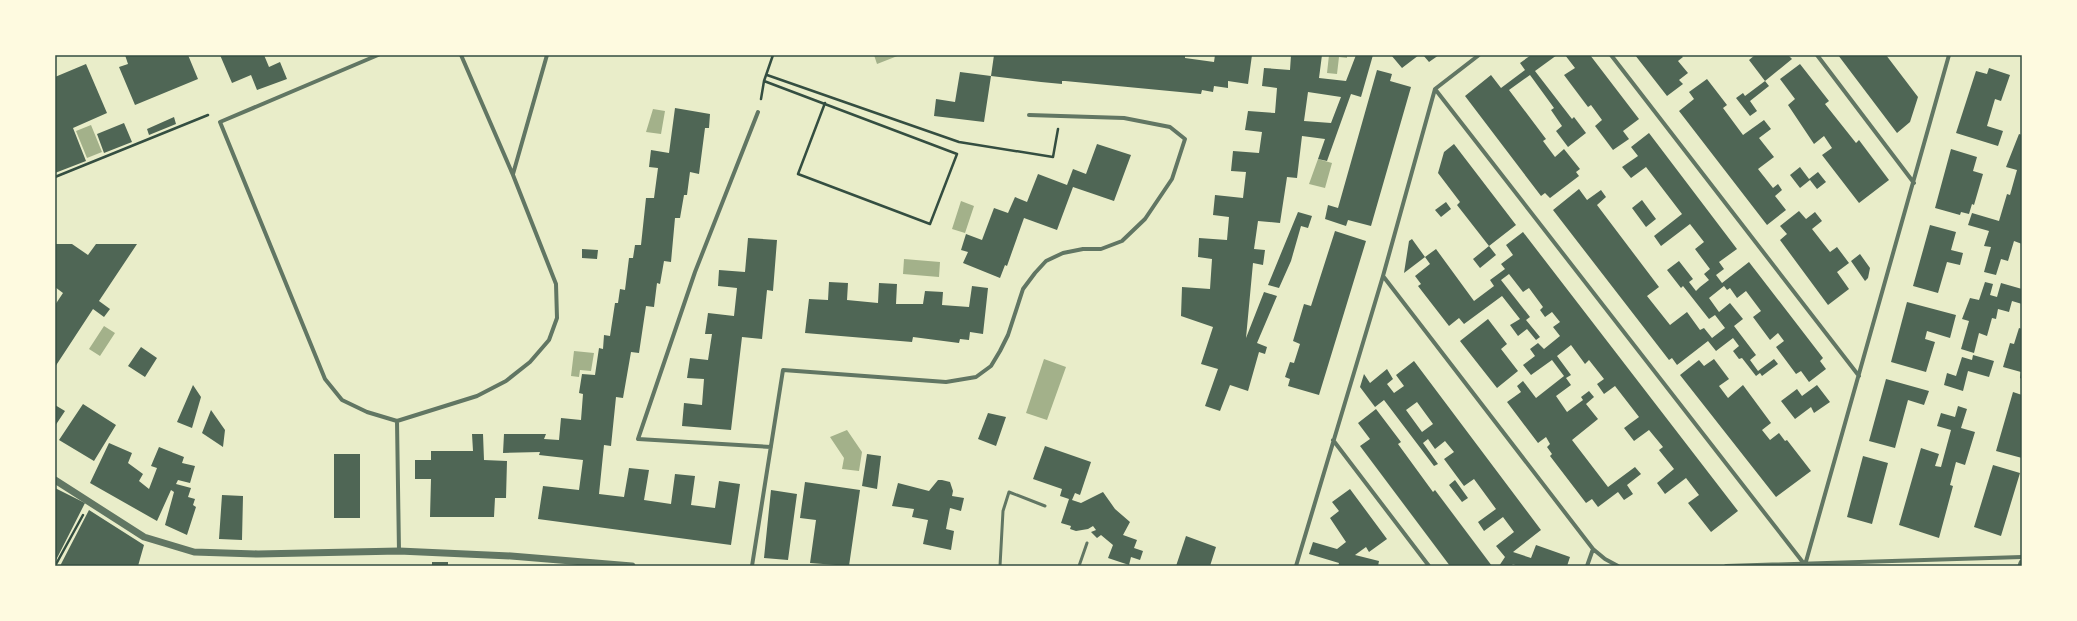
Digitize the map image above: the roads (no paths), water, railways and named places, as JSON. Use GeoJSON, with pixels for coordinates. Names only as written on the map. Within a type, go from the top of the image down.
{"type":"FeatureCollection","features":[{"type":"Feature","properties":{"kind":"street"},"geometry":{"type":"LineString","coordinates":[[378,55],[220,122],[325,379],[342,400],[366,412],[397,421],[477,396],[506,381],[530,362],[549,340],[557,318],[556,284],[513,175],[461,55]]}},
{"type":"Feature","properties":{"kind":"street"},"geometry":{"type":"LineString","coordinates":[[513,175],[546,55]]}},
{"type":"Feature","properties":{"kind":"street"},"geometry":{"type":"LineString","coordinates":[[1296,566],[1383,276],[1435,89],[1478,55]]}},
{"type":"Feature","properties":{"kind":"street"},"geometry":{"type":"LineString","coordinates":[[1611,55],[1859,376]]}},
{"type":"Feature","properties":{"kind":"street"},"geometry":{"type":"LineString","coordinates":[[1816,55],[1914,183]]}},
{"type":"Feature","properties":{"kind":"street"},"geometry":{"type":"LineString","coordinates":[[1805,564],[1949,55]]}},
{"type":"Feature","properties":{"kind":"street"},"geometry":{"type":"LineString","coordinates":[[1435,89],[1805,564]]}},
{"type":"Feature","properties":{"kind":"street"},"geometry":{"type":"LineString","coordinates":[[758,112],[695,272],[638,440],[770,447]]}},
{"type":"Feature","properties":{"kind":"street"},"geometry":{"type":"LineString","coordinates":[[752,566],[782,370],[946,382],[976,377],[991,366],[1008,335],[1023,289],[1046,261],[1063,252],[1083,249],[1100,249],[1122,241],[1144,219],[1172,178],[1185,139],[1170,127],[1124,118],[1029,115]]}},
{"type":"Feature","properties":{"kind":"street"},"geometry":{"type":"LineString","coordinates":[[1383,276],[1593,549],[1605,559],[1618,566]]}},
{"type":"Feature","properties":{"kind":"street"},"geometry":{"type":"LineString","coordinates":[[397,421],[399,551]]}},
{"type":"Feature","properties":{"kind":"street"},"geometry":{"type":"LineString","coordinates":[[1333,440],[1429,566]]}},
{"type":"Feature","properties":{"kind":"street"},"geometry":{"type":"LineString","coordinates":[[55,480],[144,537],[194,552],[258,554],[399,551],[511,556],[632,566]]}},
{"type":"Feature","properties":{"kind":"street"},"geometry":{"type":"LineString","coordinates":[[1587,566],[1593,549]]}},
{"type":"Feature","properties":{"kind":"street"},"geometry":{"type":"LineString","coordinates":[[1726,566],[2022,557]]}},
{"type":"Feature","properties":{"kind":"lane"},"geometry":{"type":"LineString","coordinates":[[1000,566],[1003,511],[1009,492],[1045,506]]}},
{"type":"Feature","properties":{"kind":"lane"},"geometry":{"type":"LineString","coordinates":[[1079,566],[1086,543]]}}]}
